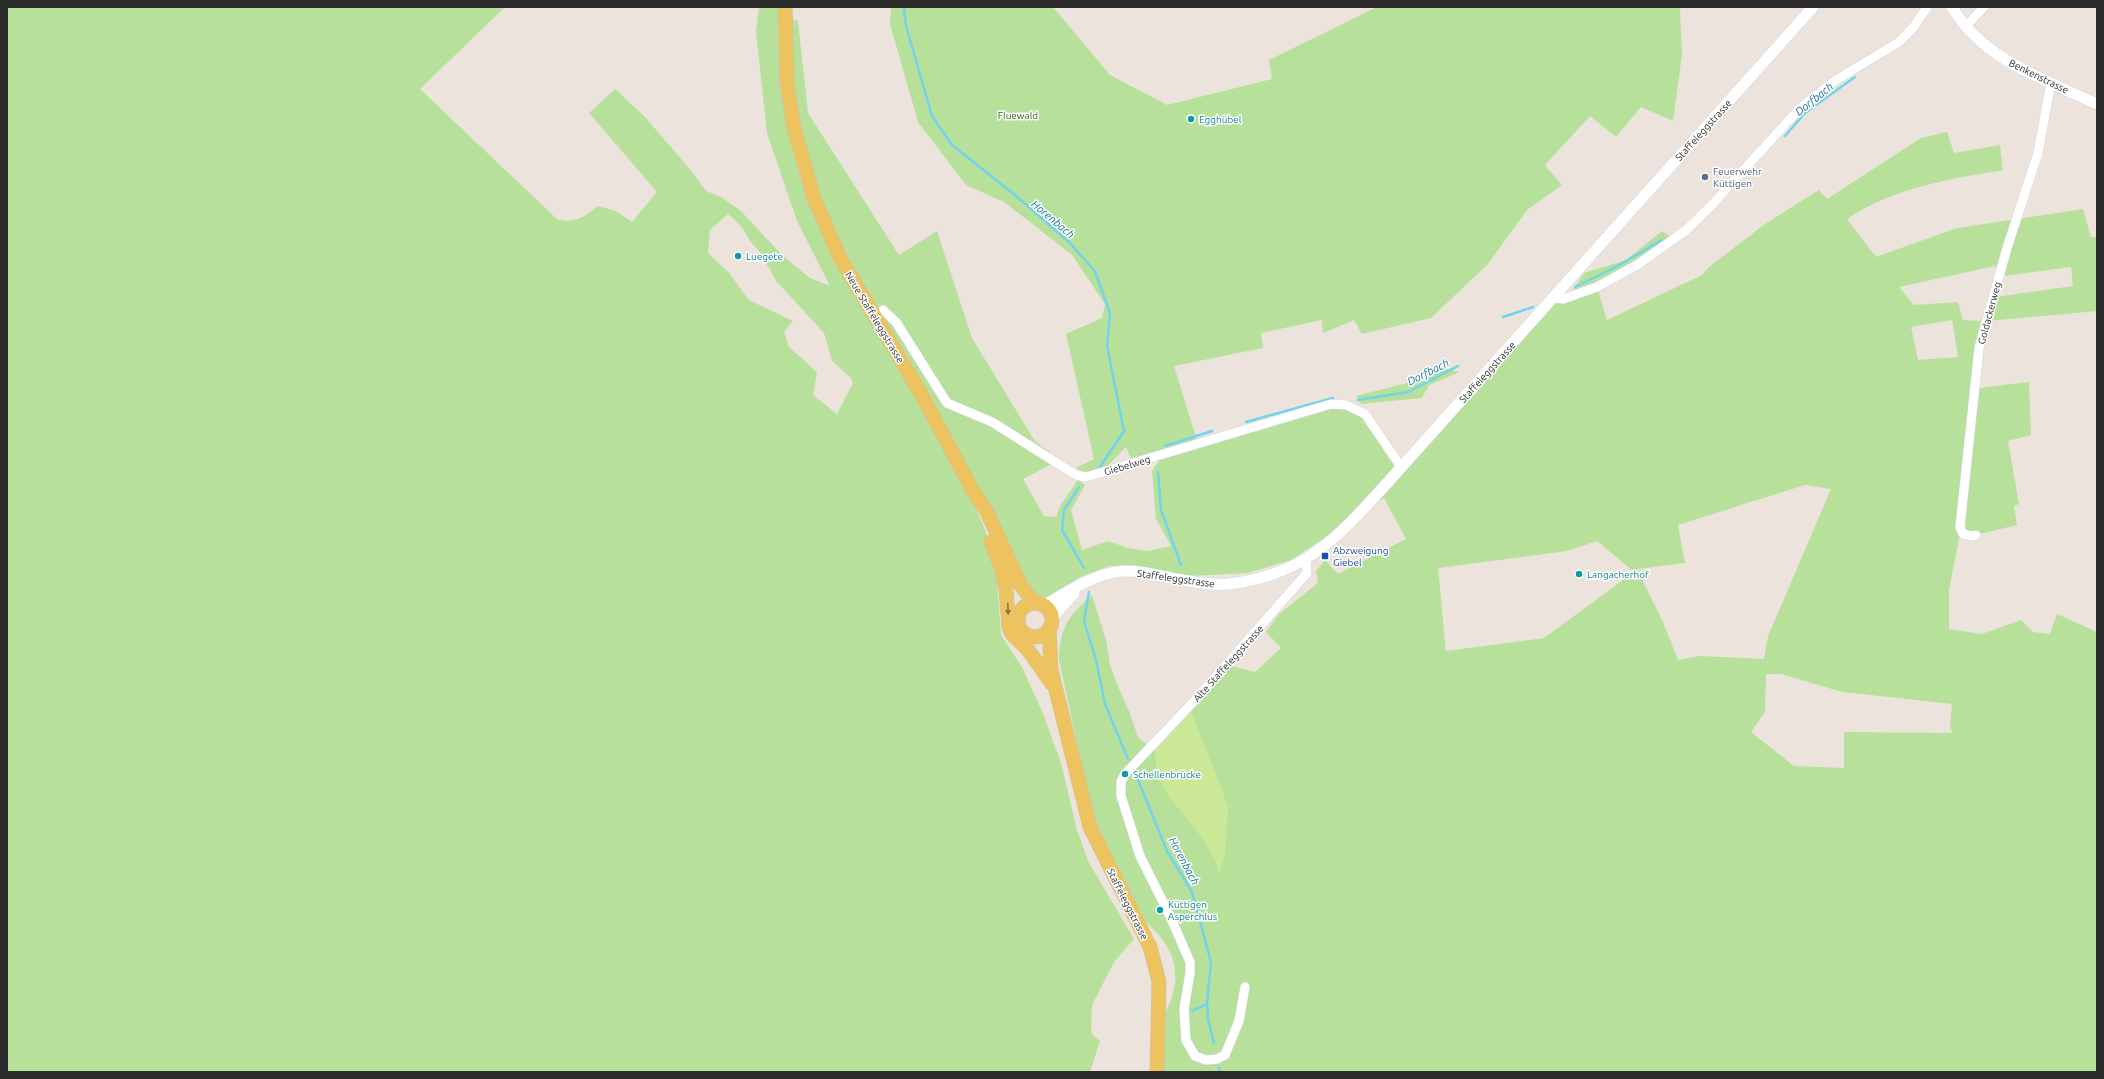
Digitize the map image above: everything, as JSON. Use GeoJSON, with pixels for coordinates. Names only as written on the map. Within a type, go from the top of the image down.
{"type":"FeatureCollection","features":[{"type":"Feature","properties":{"kind":"main road","name":"Neue Staffeleggstrasse"},"geometry":{"type":"LineString","coordinates":[[785,7],[786,82],[794,128],[814,198],[839,256],[921,394],[972,489],[987,512],[1021,586],[1039,604]]}},
{"type":"Feature","properties":{"kind":"main road"},"geometry":{"type":"LineString","coordinates":[[972,489],[980,515],[1002,570],[1006,590],[1009,627],[1015,637],[1029,651],[1056,690]]}},
{"type":"Feature","properties":{"kind":"main road"},"geometry":{"type":"LineString","coordinates":[[1002,570],[1010,578],[1014,589],[1019,613],[1018,624],[1020,629],[1028,635],[1040,636],[1050,624],[1050,614],[1039,604],[1026,605],[1019,613]]}},
{"type":"Feature","properties":{"kind":"main road","name":"Staffeleggstrasse"},"geometry":{"type":"LineString","coordinates":[[1050,624],[1051,670],[1090,827],[1101,852],[1136,917],[1150,947],[1158,982],[1157,1072]]}},
{"type":"Feature","properties":{"kind":"main road","name":"Staffeleggstrasse"},"geometry":{"type":"LineString","coordinates":[[1028,635],[1051,670]]}},
{"type":"Feature","properties":{"kind":"street","name":"Staffeleggstrasse"},"geometry":{"type":"LineString","coordinates":[[1039,604],[1103,575],[1124,571],[1147,573],[1198,583],[1228,584],[1285,570],[1306,560],[1342,532],[1813,7]]}},
{"type":"Feature","properties":{"kind":"street"},"geometry":{"type":"LineString","coordinates":[[1553,298],[1563,300],[1597,287],[1637,265],[1684,231],[1710,208],[1800,108],[1836,80],[1898,42],[1913,28],[1927,7]]}},
{"type":"Feature","properties":{"kind":"street","name":"Benkenstrasse"},"geometry":{"type":"LineString","coordinates":[[1952,7],[1966,26],[1991,49],[2012,64],[2097,104]]}},
{"type":"Feature","properties":{"kind":"street"},"geometry":{"type":"LineString","coordinates":[[1966,26],[1984,7]]}},
{"type":"Feature","properties":{"kind":"street","name":"Goldackerweg"},"geometry":{"type":"LineString","coordinates":[[1976,535],[1972,536],[1963,534],[1960,527],[1979,348],[2005,255],[2038,152],[2050,83]]}},
{"type":"Feature","properties":{"kind":"street","name":"Giebelweg"},"geometry":{"type":"LineString","coordinates":[[883,310],[896,322],[948,403],[992,422],[1076,475],[1086,477],[1331,404],[1346,405],[1365,414],[1401,467]]}},
{"type":"Feature","properties":{"kind":"street","name":"Alte Staffeleggstrasse"},"geometry":{"type":"LineString","coordinates":[[1245,987],[1239,1021],[1225,1055],[1217,1059],[1206,1060],[1195,1056],[1186,1040],[1184,1026],[1185,995],[1190,973],[1190,962],[1170,916],[1140,856],[1121,796],[1121,782],[1137,761],[1196,699],[1306,574],[1306,560]]}},
{"type":"Feature","properties":{"kind":"street","name":"Staffeleggstrasse"},"geometry":{"type":"LineString","coordinates":[[1050,624],[1069,598],[1085,583]]}},
{"type":"Feature","properties":{"kind":"green space","name":"Fluewald"},"geometry":{"type":"Polygon","coordinates":[[[7,7],[505,7],[420,89],[557,219],[569,221],[574,220],[598,206],[616,211],[632,222],[657,192],[589,113],[615,89],[645,117],[694,174],[706,191],[721,197],[741,211],[783,256],[810,278],[830,286],[797,221],[767,133],[756,32],[759,7],[792,7],[791,19],[798,21],[808,113],[899,255],[937,231],[972,338],[1035,441],[1060,460],[1023,479],[1044,516],[1056,517],[1060,506],[1078,480],[1085,485],[1071,510],[1082,550],[1108,541],[1128,548],[1147,551],[1171,546],[1156,519],[1152,471],[1159,461],[1131,459],[1126,447],[1096,478],[1076,468],[1094,459],[1066,334],[1102,318],[1105,304],[1072,255],[1004,202],[966,185],[918,122],[890,24],[891,7],[1053,7],[1110,75],[1167,105],[1272,79],[1269,60],[1377,7],[1680,7],[1682,55],[1673,121],[1641,107],[1616,137],[1590,116],[1545,165],[1562,185],[1527,210],[1488,264],[1431,318],[1362,334],[1354,320],[1323,333],[1322,320],[1261,333],[1263,348],[1174,366],[1198,444],[1331,404],[1365,414],[1401,466],[1548,309],[1563,299],[1597,287],[1607,320],[1702,275],[1709,267],[1765,224],[1819,190],[1827,199],[1921,138],[1947,132],[1954,153],[2000,145],[2003,170],[1942,181],[1902,192],[1864,208],[1847,219],[1876,257],[1957,228],[2083,209],[2091,237],[2097,237],[2097,311],[1989,321],[1995,297],[2073,286],[2071,267],[2004,276],[1995,266],[1899,287],[1914,305],[1958,302],[1963,320],[1984,321],[1979,388],[2029,382],[2031,435],[2008,441],[2019,504],[2014,506],[2017,525],[1959,539],[1949,590],[1949,629],[1982,634],[2021,620],[2033,632],[2050,634],[2057,614],[2097,632],[2097,1072],[1163,1072],[1161,1025],[1174,988],[1174,965],[1171,955],[1160,937],[1143,920],[1099,834],[1085,782],[1059,659],[1061,638],[1067,622],[1077,609],[1092,595],[1106,640],[1110,665],[1138,737],[1155,751],[1232,666],[1255,672],[1281,648],[1266,632],[1279,614],[1318,583],[1316,571],[1325,560],[1338,574],[1406,539],[1384,498],[1291,560],[1248,573],[1190,576],[1148,569],[1110,566],[1080,577],[1053,597],[1032,597],[942,440],[971,496],[987,535],[997,578],[1001,635],[1022,667],[1044,716],[1062,766],[1076,827],[1088,861],[1134,939],[1114,962],[1092,1005],[1091,1033],[1100,1041],[1090,1072],[7,1072],[7,7]],[[728,214],[710,230],[708,253],[729,273],[749,300],[793,321],[784,332],[789,347],[817,372],[813,395],[837,414],[853,383],[851,378],[832,361],[824,333],[777,282],[759,251],[750,241],[742,227],[728,214]],[[1952,320],[1911,327],[1918,360],[1958,357],[1952,320]],[[1805,485],[1678,525],[1685,563],[1637,569],[1663,622],[1678,660],[1700,656],[1764,659],[1768,636],[1831,489],[1805,485]],[[1597,541],[1567,551],[1438,568],[1446,651],[1544,638],[1634,572],[1597,541]],[[1766,674],[1765,712],[1751,732],[1794,766],[1844,768],[1844,732],[1953,733],[1950,727],[1952,704],[1842,692],[1781,674],[1766,674]]]}},
{"type":"Feature","properties":{"kind":"green space"},"geometry":{"type":"Polygon","coordinates":[[[1662,231],[1671,237],[1610,276],[1571,293],[1584,273],[1626,260],[1662,231]]]}},
{"type":"Feature","properties":{"kind":"green space"},"geometry":{"type":"Polygon","coordinates":[[[1443,368],[1460,372],[1429,385],[1422,398],[1361,404],[1356,396],[1411,382],[1443,368]]]}},
{"type":"Feature","properties":{"kind":"green space"},"geometry":{"type":"Polygon","coordinates":[[[1191,711],[1228,806],[1225,856],[1219,872],[1214,858],[1207,846],[1174,803],[1159,779],[1157,773],[1155,751],[1191,711]]]}},
{"type":"Feature","properties":{"kind":"waterway","name":"Horenbach"},"geometry":{"type":"LineString","coordinates":[[904,7],[906,26],[932,116],[952,145],[1015,195],[1069,242],[1095,271],[1110,313],[1107,346],[1124,431],[1100,467]]}},
{"type":"Feature","properties":{"kind":"waterway","name":"Dorfbach"},"geometry":{"type":"LineString","coordinates":[[1785,136],[1805,113],[1855,77]]}},
{"type":"Feature","properties":{"kind":"waterway","name":"Dorfbach"},"geometry":{"type":"LineString","coordinates":[[1575,287],[1614,268],[1662,240]]}},
{"type":"Feature","properties":{"kind":"waterway","name":"Dorfbach"},"geometry":{"type":"LineString","coordinates":[[1503,317],[1533,307]]}},
{"type":"Feature","properties":{"kind":"waterway","name":"Dorfbach"},"geometry":{"type":"LineString","coordinates":[[1358,400],[1408,392],[1458,366]]}},
{"type":"Feature","properties":{"kind":"waterway","name":"Dorfbach"},"geometry":{"type":"LineString","coordinates":[[1246,422],[1333,398]]}},
{"type":"Feature","properties":{"kind":"waterway","name":"Dorfbach"},"geometry":{"type":"LineString","coordinates":[[1165,446],[1212,431]]}},
{"type":"Feature","properties":{"kind":"waterway","name":"Dorfbach"},"geometry":{"type":"LineString","coordinates":[[1158,472],[1161,510],[1181,565]]}},
{"type":"Feature","properties":{"kind":"waterway","name":"Horenbach"},"geometry":{"type":"LineString","coordinates":[[1079,487],[1064,510],[1062,530],[1084,568]]}},
{"type":"Feature","properties":{"kind":"waterway","name":"Horenbach"},"geometry":{"type":"LineString","coordinates":[[1089,592],[1084,621],[1096,660],[1105,704],[1128,759]]}},
{"type":"Feature","properties":{"kind":"waterway","name":"Horenbach"},"geometry":{"type":"LineString","coordinates":[[1136,775],[1167,851],[1192,892],[1211,962],[1207,1004],[1208,1019],[1214,1043]]}},
{"type":"Feature","properties":{"kind":"waterway"},"geometry":{"type":"LineString","coordinates":[[1192,1011],[1207,1004]]}},
{"type":"Feature","properties":{"kind":"place","name":"Egghübel"},"geometry":{"type":"Point","coordinates":[1191,119]}},
{"type":"Feature","properties":{"kind":"place","name":"Feuerwehr Küttigen"},"geometry":{"type":"Point","coordinates":[1705,177]}},
{"type":"Feature","properties":{"kind":"place","name":"Luegete"},"geometry":{"type":"Point","coordinates":[738,256]}},
{"type":"Feature","properties":{"kind":"place","name":"Abzweigung Giebel"},"geometry":{"type":"Point","coordinates":[1325,556]}},
{"type":"Feature","properties":{"kind":"place","name":"Langacherhof"},"geometry":{"type":"Point","coordinates":[1579,574]}},
{"type":"Feature","properties":{"kind":"place","name":"Schellenbrücke"},"geometry":{"type":"Point","coordinates":[1125,774]}},
{"type":"Feature","properties":{"kind":"place","name":"Küttigen Asperchlus"},"geometry":{"type":"Point","coordinates":[1160,910]}}]}
